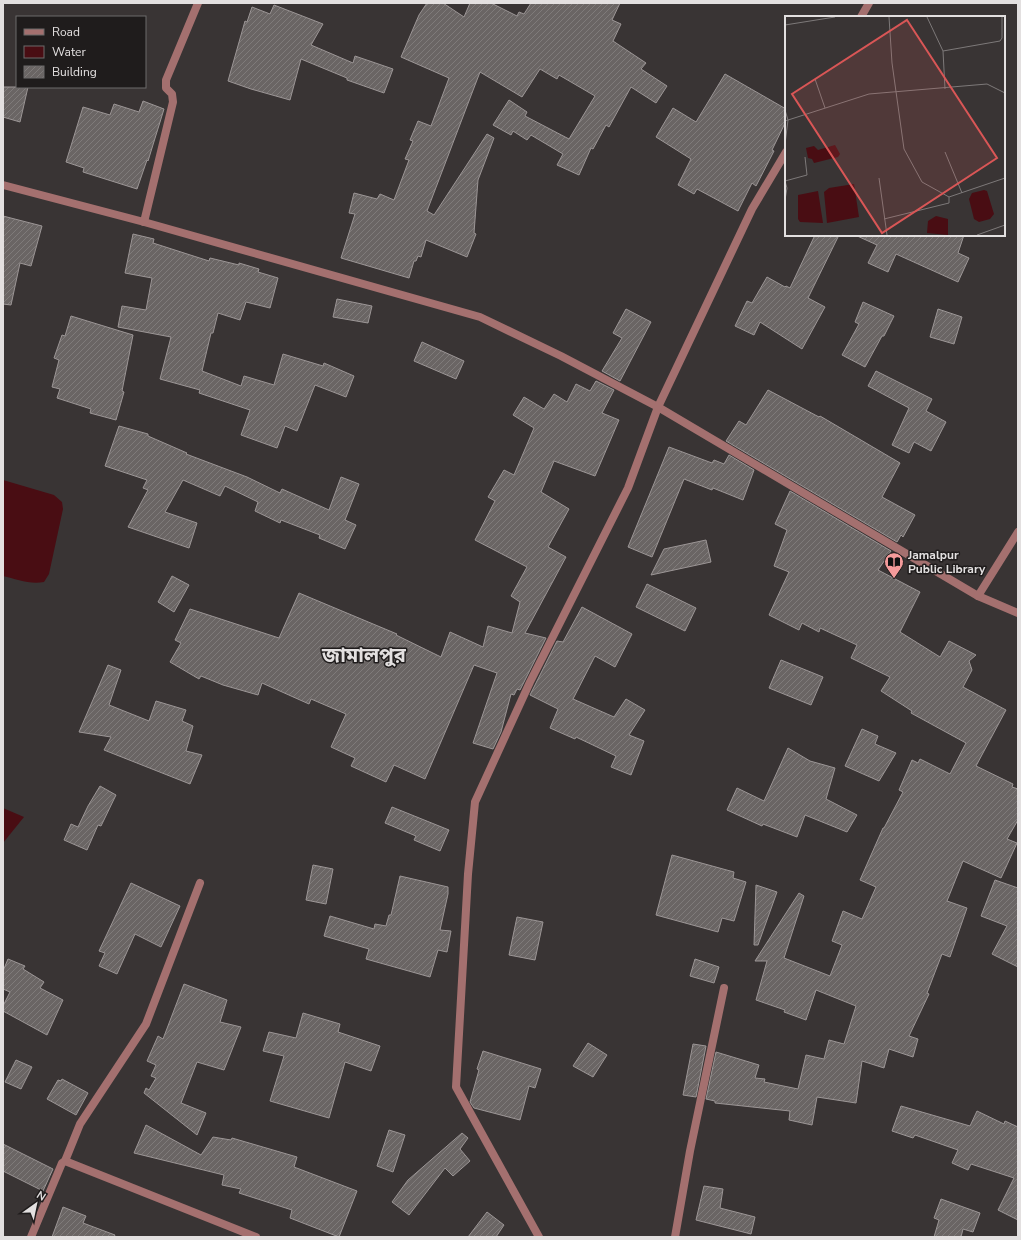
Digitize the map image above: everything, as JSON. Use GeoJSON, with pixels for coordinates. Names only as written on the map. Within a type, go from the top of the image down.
{"type":"FeatureCollection","features":[{"type":"Feature","properties":{"kind":"street"},"geometry":{"type":"LineString","coordinates":[[144,222],[173,102],[172,94],[166,88],[166,80],[198,3]]}},
{"type":"Feature","properties":{"kind":"street"},"geometry":{"type":"LineString","coordinates":[[862,16],[869,3]]}},
{"type":"Feature","properties":{"kind":"street"},"geometry":{"type":"LineString","coordinates":[[539,1237],[456,1087],[468,874],[475,802],[530,682],[628,488],[658,407],[752,209],[785,154]]}},
{"type":"Feature","properties":{"kind":"street"},"geometry":{"type":"LineString","coordinates":[[3,184],[144,222],[480,317],[561,356],[658,407],[978,596],[1018,613]]}},
{"type":"Feature","properties":{"kind":"street"},"geometry":{"type":"LineString","coordinates":[[978,596],[1018,532]]}},
{"type":"Feature","properties":{"kind":"street"},"geometry":{"type":"LineString","coordinates":[[30,1237],[62,1163],[65,1161],[80,1124],[146,1024],[200,883]]}},
{"type":"Feature","properties":{"kind":"street"},"geometry":{"type":"LineString","coordinates":[[675,1237],[690,1151],[724,988]]}},
{"type":"Feature","properties":{"kind":"street"},"geometry":{"type":"LineString","coordinates":[[65,1161],[256,1237]]}},
{"type":"Feature","properties":{"kind":"water"},"geometry":{"type":"Polygon","coordinates":[[[3,480],[54,495],[62,502],[63,509],[49,574],[44,582],[28,582],[3,576],[3,480]]]}},
{"type":"Feature","properties":{"kind":"water"},"geometry":{"type":"Polygon","coordinates":[[[3,808],[24,817],[3,843],[3,808]]]}},
{"type":"Feature","properties":{"kind":"building"},"geometry":{"type":"Polygon","coordinates":[[[427,3],[443,3],[464,17],[470,3],[491,3],[517,16],[519,12],[524,14],[531,3],[620,3],[612,20],[621,24],[613,41],[646,63],[641,69],[667,86],[656,103],[631,87],[609,127],[606,125],[593,149],[591,148],[579,175],[557,165],[563,154],[531,135],[527,140],[513,131],[511,135],[493,125],[509,100],[527,112],[525,116],[569,139],[595,96],[559,75],[557,79],[540,69],[522,97],[480,72],[427,211],[434,215],[487,134],[494,138],[478,180],[474,233],[476,234],[467,257],[426,240],[421,257],[418,256],[416,261],[414,261],[409,278],[341,258],[355,214],[349,213],[354,193],[377,199],[380,194],[394,200],[409,160],[405,159],[413,141],[410,140],[418,121],[431,126],[449,78],[401,57],[419,15],[427,3]]]}},
{"type":"Feature","properties":{"kind":"building"},"geometry":{"type":"Polygon","coordinates":[[[274,5],[323,24],[311,45],[353,63],[355,56],[393,69],[384,93],[347,80],[347,78],[301,59],[290,100],[228,81],[245,21],[247,22],[252,7],[270,14],[274,5]]]}},
{"type":"Feature","properties":{"kind":"building"},"geometry":{"type":"Polygon","coordinates":[[[725,74],[785,108],[785,123],[772,150],[774,151],[756,186],[752,183],[738,211],[697,189],[694,194],[678,185],[691,159],[656,137],[673,108],[696,122],[725,74]]]}},
{"type":"Feature","properties":{"kind":"building"},"geometry":{"type":"Polygon","coordinates":[[[3,87],[28,88],[20,122],[3,117],[3,87]]]}},
{"type":"Feature","properties":{"kind":"building"},"geometry":{"type":"Polygon","coordinates":[[[143,101],[164,109],[148,161],[147,160],[137,189],[83,172],[84,168],[66,162],[83,107],[110,115],[114,104],[139,112],[143,101]]]}},
{"type":"Feature","properties":{"kind":"building"},"geometry":{"type":"Polygon","coordinates":[[[3,216],[42,226],[31,266],[20,263],[11,305],[3,304],[3,216]]]}},
{"type":"Feature","properties":{"kind":"building"},"geometry":{"type":"Polygon","coordinates":[[[133,234],[154,239],[153,243],[209,261],[210,258],[239,265],[239,263],[259,269],[258,272],[278,278],[270,308],[246,302],[240,320],[218,313],[213,333],[211,333],[202,371],[241,386],[244,376],[274,385],[283,354],[323,366],[324,363],[354,376],[346,397],[315,385],[297,431],[285,426],[277,448],[241,435],[250,410],[199,393],[200,390],[160,379],[171,337],[118,327],[122,306],[146,310],[152,278],[125,273],[133,234]]]}},
{"type":"Feature","properties":{"kind":"building"},"geometry":{"type":"Polygon","coordinates":[[[815,236],[839,236],[808,298],[825,307],[802,349],[760,322],[754,335],[735,326],[747,301],[752,303],[767,277],[785,287],[790,288],[815,236]]]}},
{"type":"Feature","properties":{"kind":"building"},"geometry":{"type":"Polygon","coordinates":[[[857,236],[964,236],[958,253],[969,258],[958,282],[896,254],[888,272],[868,263],[877,245],[857,236]]]}},
{"type":"Feature","properties":{"kind":"building"},"geometry":{"type":"Polygon","coordinates":[[[337,299],[372,306],[368,323],[333,317],[337,299]]]}},
{"type":"Feature","properties":{"kind":"building"},"geometry":{"type":"Polygon","coordinates":[[[863,302],[894,316],[865,367],[842,355],[859,324],[855,322],[863,302]]]}},
{"type":"Feature","properties":{"kind":"building"},"geometry":{"type":"Polygon","coordinates":[[[626,309],[651,322],[620,381],[602,371],[622,338],[613,333],[626,309]]]}},
{"type":"Feature","properties":{"kind":"building"},"geometry":{"type":"Polygon","coordinates":[[[938,309],[962,317],[954,344],[930,337],[938,309]]]}},
{"type":"Feature","properties":{"kind":"building"},"geometry":{"type":"Polygon","coordinates":[[[71,316],[133,335],[122,391],[124,392],[116,420],[90,413],[91,409],[57,398],[60,389],[52,387],[59,360],[54,358],[62,335],[65,336],[71,316]]]}},
{"type":"Feature","properties":{"kind":"building"},"geometry":{"type":"Polygon","coordinates":[[[422,342],[464,361],[456,379],[414,361],[422,342]]]}},
{"type":"Feature","properties":{"kind":"building"},"geometry":{"type":"Polygon","coordinates":[[[876,371],[932,399],[926,411],[946,422],[931,451],[914,442],[909,453],[892,445],[909,408],[868,386],[876,371]]]}},
{"type":"Feature","properties":{"kind":"building"},"geometry":{"type":"Polygon","coordinates":[[[596,381],[614,390],[602,413],[619,420],[595,476],[554,461],[541,492],[569,509],[548,547],[566,557],[525,633],[546,638],[520,690],[517,689],[514,695],[511,694],[501,732],[493,749],[473,743],[497,673],[474,665],[425,779],[394,765],[386,782],[351,766],[355,758],[331,747],[346,714],[311,699],[309,704],[262,683],[258,695],[223,685],[201,676],[199,679],[170,662],[181,643],[175,640],[190,609],[279,638],[299,593],[397,634],[396,635],[441,657],[450,632],[483,647],[488,626],[512,633],[520,602],[511,596],[527,567],[475,540],[495,501],[488,497],[504,470],[514,475],[534,428],[513,415],[524,397],[544,409],[554,394],[567,402],[576,384],[590,391],[596,381]]]}},
{"type":"Feature","properties":{"kind":"building"},"geometry":{"type":"Polygon","coordinates":[[[768,390],[819,417],[820,416],[900,463],[882,497],[915,515],[903,537],[901,535],[897,542],[726,441],[739,421],[746,425],[768,390]]]}},
{"type":"Feature","properties":{"kind":"building"},"geometry":{"type":"Polygon","coordinates":[[[119,426],[148,434],[148,436],[187,453],[186,454],[247,477],[280,493],[282,489],[329,510],[341,477],[359,484],[345,520],[356,525],[345,549],[319,538],[320,535],[281,520],[280,523],[255,511],[258,502],[225,486],[220,496],[183,480],[165,512],[197,523],[189,548],[128,527],[148,490],[143,488],[147,480],[105,466],[119,426]]]}},
{"type":"Feature","properties":{"kind":"building"},"geometry":{"type":"Polygon","coordinates":[[[669,447],[712,463],[714,460],[724,464],[729,455],[754,470],[743,500],[713,488],[712,490],[684,479],[652,557],[628,547],[669,447]]]}},
{"type":"Feature","properties":{"kind":"building"},"geometry":{"type":"Polygon","coordinates":[[[790,491],[891,551],[878,570],[920,592],[900,632],[940,657],[949,641],[976,655],[969,661],[972,670],[963,687],[1006,710],[976,766],[1013,784],[1012,787],[1018,789],[1018,820],[1007,839],[1017,843],[1001,878],[963,861],[947,901],[967,908],[950,957],[942,954],[927,993],[929,994],[909,1036],[918,1039],[913,1057],[889,1049],[884,1068],[862,1061],[856,1103],[817,1097],[812,1125],[789,1120],[790,1111],[715,1103],[715,1101],[706,1099],[716,1052],[759,1065],[755,1078],[765,1079],[764,1082],[798,1089],[806,1055],[824,1059],[829,1040],[844,1044],[856,1006],[816,990],[806,1020],[784,1012],[785,1010],[756,1000],[767,961],[755,961],[799,893],[804,896],[784,958],[830,976],[842,945],[832,941],[843,911],[862,919],[876,887],[860,880],[883,828],[903,792],[899,790],[912,760],[918,763],[920,759],[950,774],[966,743],[911,713],[912,711],[881,691],[890,677],[851,658],[857,645],[820,628],[819,632],[802,623],[799,630],[769,615],[789,572],[774,566],[787,530],[775,524],[790,491]]]}},
{"type":"Feature","properties":{"kind":"building"},"geometry":{"type":"Polygon","coordinates":[[[706,540],[711,562],[651,575],[664,549],[706,540]]]}},
{"type":"Feature","properties":{"kind":"building"},"geometry":{"type":"Polygon","coordinates":[[[172,576],[189,585],[174,612],[158,602],[172,576]]]}},
{"type":"Feature","properties":{"kind":"building"},"geometry":{"type":"Polygon","coordinates":[[[647,584],[696,608],[685,631],[636,607],[647,584]]]}},
{"type":"Feature","properties":{"kind":"building"},"geometry":{"type":"Polygon","coordinates":[[[582,607],[632,634],[615,667],[595,656],[573,699],[614,717],[626,699],[645,710],[629,735],[644,741],[631,775],[611,767],[616,756],[576,737],[575,739],[550,728],[558,709],[530,695],[557,641],[563,642],[582,607]]]}},
{"type":"Feature","properties":{"kind":"building"},"geometry":{"type":"Polygon","coordinates":[[[781,660],[823,677],[811,705],[769,688],[781,660]]]}},
{"type":"Feature","properties":{"kind":"building"},"geometry":{"type":"Polygon","coordinates":[[[108,665],[121,670],[109,705],[149,721],[156,701],[186,710],[182,721],[193,726],[186,751],[202,755],[190,784],[104,750],[111,737],[79,732],[108,665]]]}},
{"type":"Feature","properties":{"kind":"building"},"geometry":{"type":"Polygon","coordinates":[[[862,729],[878,736],[875,744],[896,753],[879,781],[845,766],[862,729]]]}},
{"type":"Feature","properties":{"kind":"building"},"geometry":{"type":"Polygon","coordinates":[[[788,748],[810,761],[835,768],[826,799],[857,815],[847,832],[805,815],[797,837],[763,824],[762,826],[727,810],[737,788],[764,801],[788,748]]]}},
{"type":"Feature","properties":{"kind":"building"},"geometry":{"type":"Polygon","coordinates":[[[100,786],[116,795],[101,826],[98,825],[87,850],[64,840],[71,824],[78,827],[100,786]]]}},
{"type":"Feature","properties":{"kind":"building"},"geometry":{"type":"Polygon","coordinates":[[[392,807],[449,830],[440,851],[414,840],[416,836],[385,823],[392,807]]]}},
{"type":"Feature","properties":{"kind":"building"},"geometry":{"type":"Polygon","coordinates":[[[672,855],[734,872],[733,878],[746,882],[734,921],[722,918],[718,932],[656,915],[672,855]]]}},
{"type":"Feature","properties":{"kind":"building"},"geometry":{"type":"Polygon","coordinates":[[[313,865],[333,869],[326,904],[306,900],[313,865]]]}},
{"type":"Feature","properties":{"kind":"building"},"geometry":{"type":"Polygon","coordinates":[[[400,876],[448,887],[448,894],[440,930],[451,931],[447,952],[438,950],[430,977],[366,959],[369,949],[324,936],[330,916],[374,929],[375,924],[386,926],[389,915],[391,915],[400,876]]]}},
{"type":"Feature","properties":{"kind":"building"},"geometry":{"type":"Polygon","coordinates":[[[995,880],[1018,888],[1018,967],[992,954],[1007,926],[981,916],[995,880]]]}},
{"type":"Feature","properties":{"kind":"building"},"geometry":{"type":"Polygon","coordinates":[[[131,883],[180,906],[161,947],[135,934],[117,974],[99,966],[105,953],[99,951],[131,883]]]}},
{"type":"Feature","properties":{"kind":"building"},"geometry":{"type":"Polygon","coordinates":[[[756,885],[777,892],[758,945],[754,945],[756,885]]]}},
{"type":"Feature","properties":{"kind":"building"},"geometry":{"type":"Polygon","coordinates":[[[517,917],[543,922],[535,960],[509,955],[517,917]]]}},
{"type":"Feature","properties":{"kind":"building"},"geometry":{"type":"Polygon","coordinates":[[[8,959],[25,966],[23,969],[44,982],[40,988],[63,1000],[47,1035],[3,1011],[3,1006],[10,992],[3,989],[3,971],[8,959]]]}},
{"type":"Feature","properties":{"kind":"building"},"geometry":{"type":"Polygon","coordinates":[[[695,959],[719,967],[714,983],[690,976],[695,959]]]}},
{"type":"Feature","properties":{"kind":"building"},"geometry":{"type":"Polygon","coordinates":[[[184,984],[227,1000],[220,1022],[241,1027],[224,1070],[197,1062],[181,1103],[206,1113],[197,1135],[144,1093],[146,1088],[149,1090],[156,1078],[151,1076],[156,1065],[147,1061],[158,1036],[163,1039],[184,984]]]}},
{"type":"Feature","properties":{"kind":"building"},"geometry":{"type":"Polygon","coordinates":[[[303,1013],[340,1024],[338,1032],[380,1046],[371,1071],[345,1062],[329,1118],[270,1101],[284,1056],[263,1051],[269,1032],[296,1038],[303,1013]]]}},
{"type":"Feature","properties":{"kind":"building"},"geometry":{"type":"Polygon","coordinates":[[[588,1043],[607,1055],[593,1077],[573,1066],[588,1043]]]}},
{"type":"Feature","properties":{"kind":"building"},"geometry":{"type":"Polygon","coordinates":[[[693,1044],[706,1046],[696,1097],[683,1095],[693,1044]]]}},
{"type":"Feature","properties":{"kind":"building"},"geometry":{"type":"Polygon","coordinates":[[[483,1051],[541,1069],[535,1088],[529,1086],[520,1120],[474,1108],[470,1102],[479,1070],[477,1069],[483,1051]]]}},
{"type":"Feature","properties":{"kind":"building"},"geometry":{"type":"Polygon","coordinates":[[[16,1060],[32,1067],[21,1089],[5,1082],[16,1060]]]}},
{"type":"Feature","properties":{"kind":"building"},"geometry":{"type":"Polygon","coordinates":[[[62,1079],[88,1093],[76,1115],[47,1099],[58,1080],[61,1081],[62,1079]]]}},
{"type":"Feature","properties":{"kind":"building"},"geometry":{"type":"Polygon","coordinates":[[[901,1106],[970,1126],[977,1111],[1004,1124],[1005,1121],[1018,1127],[1018,1220],[998,1210],[1014,1178],[971,1164],[968,1170],[952,1163],[958,1150],[915,1135],[913,1138],[892,1131],[901,1106]]]}},
{"type":"Feature","properties":{"kind":"building"},"geometry":{"type":"Polygon","coordinates":[[[146,1125],[201,1155],[213,1137],[231,1140],[232,1138],[297,1157],[294,1167],[357,1191],[339,1237],[290,1218],[292,1210],[239,1193],[241,1189],[222,1185],[224,1175],[134,1153],[146,1125]]]}},
{"type":"Feature","properties":{"kind":"building"},"geometry":{"type":"Polygon","coordinates":[[[389,1130],[405,1135],[393,1172],[377,1166],[389,1130]]]}},
{"type":"Feature","properties":{"kind":"building"},"geometry":{"type":"Polygon","coordinates":[[[462,1133],[468,1138],[460,1149],[470,1161],[453,1176],[445,1168],[409,1215],[392,1202],[408,1180],[462,1133]]]}},
{"type":"Feature","properties":{"kind":"building"},"geometry":{"type":"Polygon","coordinates":[[[3,1144],[53,1169],[43,1191],[3,1171],[3,1144]]]}},
{"type":"Feature","properties":{"kind":"building"},"geometry":{"type":"Polygon","coordinates":[[[704,1186],[723,1189],[720,1208],[755,1217],[751,1234],[696,1220],[704,1186]]]}},
{"type":"Feature","properties":{"kind":"building"},"geometry":{"type":"Polygon","coordinates":[[[941,1199],[980,1213],[973,1232],[963,1229],[961,1237],[934,1237],[939,1220],[934,1218],[941,1199]]]}},
{"type":"Feature","properties":{"kind":"building"},"geometry":{"type":"Polygon","coordinates":[[[63,1207],[86,1216],[83,1223],[115,1235],[114,1237],[52,1237],[63,1207]]]}},
{"type":"Feature","properties":{"kind":"building"},"geometry":{"type":"Polygon","coordinates":[[[487,1212],[504,1225],[496,1237],[468,1237],[487,1212]]]}},
{"type":"Feature","properties":{"kind":"place","name":"Jamalpur Public Library"},"geometry":{"type":"Point","coordinates":[894,579]}},
{"type":"Feature","properties":{"kind":"district","name":"জামালপুর"},"geometry":{"type":"Point","coordinates":[364,655]}}]}
